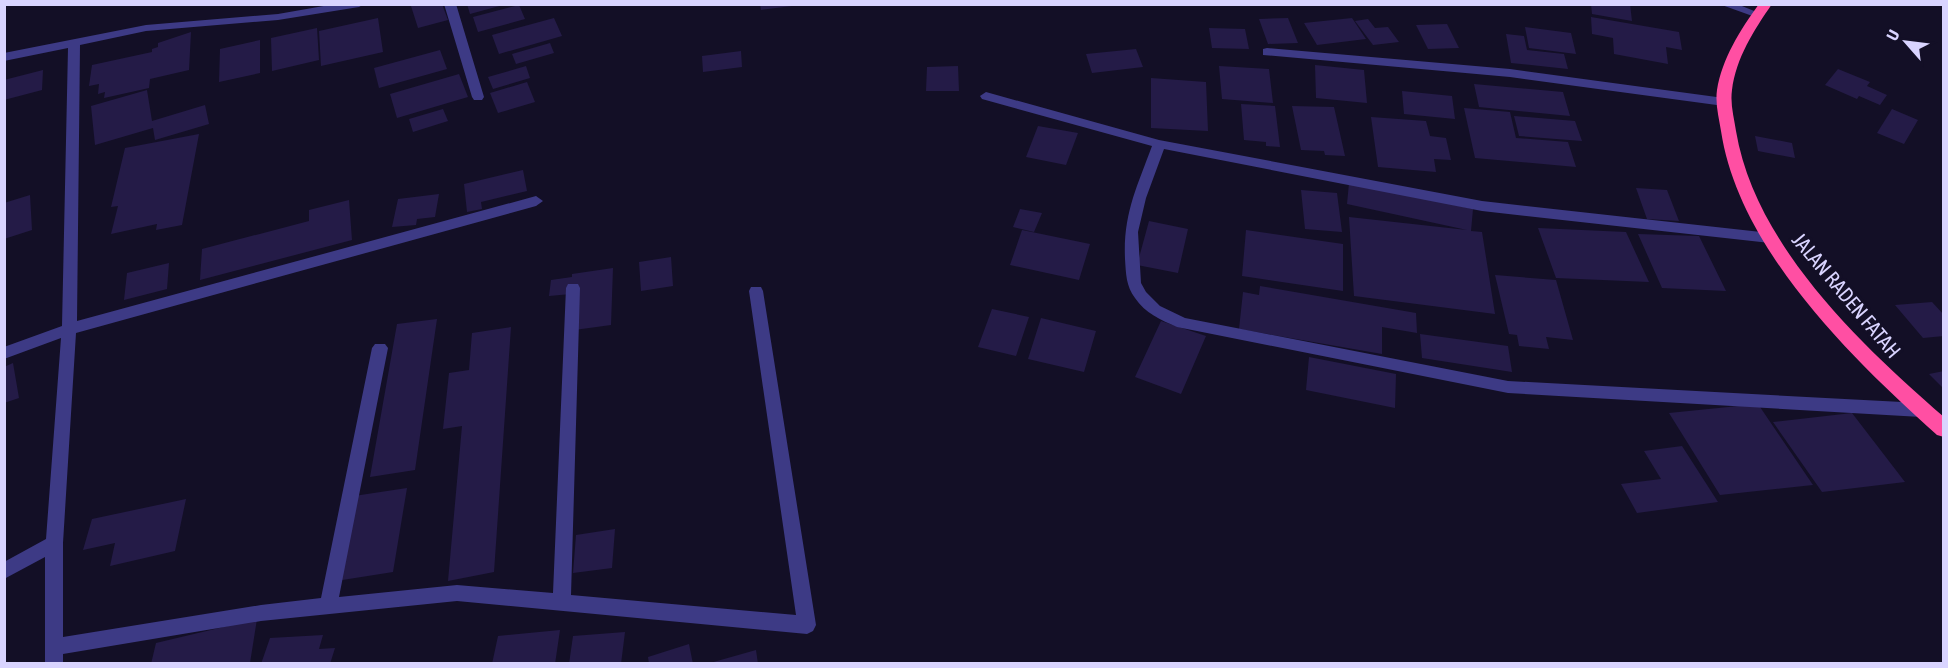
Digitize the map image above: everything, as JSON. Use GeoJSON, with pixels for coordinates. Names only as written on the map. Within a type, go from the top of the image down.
{"type":"FeatureCollection","features":[{"type":"Feature","properties":{"kind":"highway","name":"JALAN RADEN FATAH"},"geometry":{"type":"LineString","coordinates":[[1762,10],[1741,42],[1730,69],[1724,102],[1741,181],[1770,238],[1802,283],[1870,361],[1944,429]]}},
{"type":"Feature","properties":{"kind":"street"},"geometry":{"type":"LineString","coordinates":[[4,57],[146,28],[279,17],[359,4]]}},
{"type":"Feature","properties":{"kind":"street"},"geometry":{"type":"LineString","coordinates":[[450,4],[478,97]]}},
{"type":"Feature","properties":{"kind":"street"},"geometry":{"type":"LineString","coordinates":[[1724,4],[1762,10]]}},
{"type":"Feature","properties":{"kind":"street"},"geometry":{"type":"LineString","coordinates":[[74,43],[69,329],[54,543],[54,655],[261,613],[457,592],[807,625],[756,291]]}},
{"type":"Feature","properties":{"kind":"street"},"geometry":{"type":"LineString","coordinates":[[1267,52],[1510,73],[1724,102]]}},
{"type":"Feature","properties":{"kind":"street"},"geometry":{"type":"LineString","coordinates":[[986,96],[1159,144],[1482,206],[1770,238]]}},
{"type":"Feature","properties":{"kind":"street"},"geometry":{"type":"LineString","coordinates":[[1159,144],[1139,198],[1131,232],[1134,283],[1141,296],[1155,310],[1182,322],[1508,387],[1921,410]]}},
{"type":"Feature","properties":{"kind":"street"},"geometry":{"type":"LineString","coordinates":[[4,353],[69,329],[536,201]]}},
{"type":"Feature","properties":{"kind":"street"},"geometry":{"type":"LineString","coordinates":[[562,602],[573,288]]}},
{"type":"Feature","properties":{"kind":"street"},"geometry":{"type":"LineString","coordinates":[[328,606],[380,348]]}},
{"type":"Feature","properties":{"kind":"street"},"geometry":{"type":"LineString","coordinates":[[4,572],[54,543]]}},
{"type":"Feature","properties":{"kind":"building"},"geometry":{"type":"Polygon","coordinates":[[[442,4],[448,20],[418,28],[411,6],[442,4]]]}},
{"type":"Feature","properties":{"kind":"building"},"geometry":{"type":"Polygon","coordinates":[[[467,4],[503,4],[503,5],[470,14],[467,4]]]}},
{"type":"Feature","properties":{"kind":"building"},"geometry":{"type":"Polygon","coordinates":[[[760,4],[792,4],[792,6],[761,10],[760,4]]]}},
{"type":"Feature","properties":{"kind":"building"},"geometry":{"type":"Polygon","coordinates":[[[1591,4],[1630,4],[1632,21],[1592,14],[1591,4]]]}},
{"type":"Feature","properties":{"kind":"building"},"geometry":{"type":"Polygon","coordinates":[[[519,5],[525,19],[478,32],[473,17],[519,5]]]}},
{"type":"Feature","properties":{"kind":"building"},"geometry":{"type":"Polygon","coordinates":[[[1591,17],[1679,32],[1682,50],[1666,47],[1668,64],[1614,54],[1613,38],[1592,34],[1591,17]]]}},
{"type":"Feature","properties":{"kind":"building"},"geometry":{"type":"Polygon","coordinates":[[[378,18],[383,52],[321,66],[319,31],[378,18]]]}},
{"type":"Feature","properties":{"kind":"building"},"geometry":{"type":"Polygon","coordinates":[[[554,18],[562,36],[499,54],[492,35],[554,18]]]}},
{"type":"Feature","properties":{"kind":"building"},"geometry":{"type":"Polygon","coordinates":[[[1288,18],[1298,43],[1268,44],[1259,19],[1288,18]]]}},
{"type":"Feature","properties":{"kind":"building"},"geometry":{"type":"Polygon","coordinates":[[[1352,18],[1366,39],[1317,45],[1304,23],[1352,18]]]}},
{"type":"Feature","properties":{"kind":"building"},"geometry":{"type":"Polygon","coordinates":[[[1368,19],[1375,28],[1388,27],[1399,42],[1373,45],[1355,21],[1368,19]]]}},
{"type":"Feature","properties":{"kind":"building"},"geometry":{"type":"Polygon","coordinates":[[[1447,24],[1459,48],[1428,49],[1416,25],[1447,24]]]}},
{"type":"Feature","properties":{"kind":"building"},"geometry":{"type":"Polygon","coordinates":[[[1525,27],[1571,33],[1576,54],[1529,48],[1525,27]]]}},
{"type":"Feature","properties":{"kind":"building"},"geometry":{"type":"Polygon","coordinates":[[[317,28],[319,60],[272,71],[271,38],[317,28]]]}},
{"type":"Feature","properties":{"kind":"building"},"geometry":{"type":"Polygon","coordinates":[[[1209,28],[1245,29],[1249,49],[1212,48],[1209,28]]]}},
{"type":"Feature","properties":{"kind":"building"},"geometry":{"type":"Polygon","coordinates":[[[191,32],[189,70],[150,79],[149,88],[104,98],[105,92],[98,94],[99,84],[89,86],[92,65],[152,52],[152,49],[158,47],[158,43],[191,32]]]}},
{"type":"Feature","properties":{"kind":"building"},"geometry":{"type":"Polygon","coordinates":[[[1506,34],[1524,36],[1527,50],[1564,54],[1568,69],[1511,63],[1506,34]]]}},
{"type":"Feature","properties":{"kind":"building"},"geometry":{"type":"Polygon","coordinates":[[[260,40],[260,73],[219,82],[220,49],[260,40]]]}},
{"type":"Feature","properties":{"kind":"building"},"geometry":{"type":"Polygon","coordinates":[[[550,43],[554,53],[516,64],[512,54],[550,43]]]}},
{"type":"Feature","properties":{"kind":"building"},"geometry":{"type":"Polygon","coordinates":[[[1136,49],[1143,67],[1092,73],[1086,54],[1136,49]]]}},
{"type":"Feature","properties":{"kind":"building"},"geometry":{"type":"Polygon","coordinates":[[[440,50],[447,69],[379,88],[374,68],[440,50]]]}},
{"type":"Feature","properties":{"kind":"building"},"geometry":{"type":"Polygon","coordinates":[[[741,51],[742,67],[703,72],[702,56],[741,51]]]}},
{"type":"Feature","properties":{"kind":"building"},"geometry":{"type":"Polygon","coordinates":[[[1315,65],[1364,70],[1367,103],[1316,98],[1315,65]]]}},
{"type":"Feature","properties":{"kind":"building"},"geometry":{"type":"Polygon","coordinates":[[[526,66],[530,78],[493,89],[488,77],[526,66]]]}},
{"type":"Feature","properties":{"kind":"building"},"geometry":{"type":"Polygon","coordinates":[[[958,66],[959,91],[926,91],[927,67],[958,66]]]}},
{"type":"Feature","properties":{"kind":"building"},"geometry":{"type":"Polygon","coordinates":[[[1219,66],[1269,69],[1273,103],[1222,99],[1219,66]]]}},
{"type":"Feature","properties":{"kind":"building"},"geometry":{"type":"Polygon","coordinates":[[[1838,69],[1870,82],[1867,86],[1887,95],[1880,105],[1859,96],[1857,99],[1825,85],[1838,69]]]}},
{"type":"Feature","properties":{"kind":"building"},"geometry":{"type":"Polygon","coordinates":[[[43,70],[42,90],[4,100],[4,80],[43,70]]]}},
{"type":"Feature","properties":{"kind":"building"},"geometry":{"type":"Polygon","coordinates":[[[459,74],[468,97],[397,118],[390,94],[459,74]]]}},
{"type":"Feature","properties":{"kind":"building"},"geometry":{"type":"Polygon","coordinates":[[[1151,78],[1206,82],[1208,131],[1151,128],[1151,78]]]}},
{"type":"Feature","properties":{"kind":"building"},"geometry":{"type":"Polygon","coordinates":[[[527,82],[535,102],[498,113],[490,93],[527,82]]]}},
{"type":"Feature","properties":{"kind":"building"},"geometry":{"type":"Polygon","coordinates":[[[1474,84],[1563,92],[1570,116],[1479,107],[1474,84]]]}},
{"type":"Feature","properties":{"kind":"building"},"geometry":{"type":"Polygon","coordinates":[[[147,90],[152,121],[205,105],[209,124],[155,140],[153,128],[95,145],[91,106],[147,90]]]}},
{"type":"Feature","properties":{"kind":"building"},"geometry":{"type":"Polygon","coordinates":[[[1402,91],[1452,96],[1455,119],[1404,114],[1402,91]]]}},
{"type":"Feature","properties":{"kind":"building"},"geometry":{"type":"Polygon","coordinates":[[[1241,104],[1275,106],[1280,147],[1266,146],[1266,142],[1244,140],[1241,104]]]}},
{"type":"Feature","properties":{"kind":"building"},"geometry":{"type":"Polygon","coordinates":[[[1292,106],[1334,107],[1345,156],[1325,155],[1324,151],[1301,150],[1292,106]]]}},
{"type":"Feature","properties":{"kind":"building"},"geometry":{"type":"Polygon","coordinates":[[[1464,108],[1510,112],[1516,138],[1568,142],[1576,167],[1475,158],[1464,108]]]}},
{"type":"Feature","properties":{"kind":"building"},"geometry":{"type":"Polygon","coordinates":[[[443,109],[448,121],[413,132],[409,119],[443,109]]]}},
{"type":"Feature","properties":{"kind":"building"},"geometry":{"type":"Polygon","coordinates":[[[1892,109],[1918,120],[1904,144],[1877,133],[1892,109]]]}},
{"type":"Feature","properties":{"kind":"building"},"geometry":{"type":"Polygon","coordinates":[[[1514,116],[1575,121],[1582,141],[1519,136],[1514,116]]]}},
{"type":"Feature","properties":{"kind":"building"},"geometry":{"type":"Polygon","coordinates":[[[1371,117],[1426,121],[1430,136],[1446,138],[1451,160],[1434,159],[1436,172],[1378,167],[1371,117]]]}},
{"type":"Feature","properties":{"kind":"building"},"geometry":{"type":"Polygon","coordinates":[[[1038,126],[1078,133],[1066,165],[1026,157],[1038,126]]]}},
{"type":"Feature","properties":{"kind":"building"},"geometry":{"type":"Polygon","coordinates":[[[199,134],[182,225],[156,230],[157,224],[111,234],[118,206],[111,207],[125,148],[199,134]]]}},
{"type":"Feature","properties":{"kind":"building"},"geometry":{"type":"Polygon","coordinates":[[[1755,136],[1792,143],[1795,158],[1758,151],[1755,136]]]}},
{"type":"Feature","properties":{"kind":"building"},"geometry":{"type":"Polygon","coordinates":[[[523,170],[527,191],[481,202],[482,209],[467,212],[464,184],[523,170]]]}},
{"type":"Feature","properties":{"kind":"building"},"geometry":{"type":"Polygon","coordinates":[[[1349,183],[1473,209],[1471,231],[1482,232],[1495,314],[1354,296],[1349,217],[1467,230],[1347,204],[1349,183]]]}},
{"type":"Feature","properties":{"kind":"building"},"geometry":{"type":"Polygon","coordinates":[[[1636,188],[1667,190],[1679,221],[1647,219],[1636,188]]]}},
{"type":"Feature","properties":{"kind":"building"},"geometry":{"type":"Polygon","coordinates":[[[1301,190],[1337,193],[1342,232],[1305,229],[1301,190]]]}},
{"type":"Feature","properties":{"kind":"building"},"geometry":{"type":"Polygon","coordinates":[[[439,194],[435,217],[417,219],[416,225],[392,227],[398,199],[439,194]]]}},
{"type":"Feature","properties":{"kind":"building"},"geometry":{"type":"Polygon","coordinates":[[[30,195],[32,230],[4,239],[4,203],[30,195]]]}},
{"type":"Feature","properties":{"kind":"building"},"geometry":{"type":"Polygon","coordinates":[[[349,200],[352,240],[200,280],[202,249],[309,221],[309,210],[349,200]]]}},
{"type":"Feature","properties":{"kind":"building"},"geometry":{"type":"Polygon","coordinates":[[[1020,209],[1042,213],[1034,232],[1013,227],[1020,209]]]}},
{"type":"Feature","properties":{"kind":"building"},"geometry":{"type":"Polygon","coordinates":[[[1149,221],[1188,229],[1178,273],[1137,265],[1149,221]]]}},
{"type":"Feature","properties":{"kind":"building"},"geometry":{"type":"Polygon","coordinates":[[[1538,228],[1626,232],[1649,282],[1556,278],[1538,228]]]}},
{"type":"Feature","properties":{"kind":"building"},"geometry":{"type":"Polygon","coordinates":[[[1022,230],[1090,244],[1079,280],[1010,265],[1022,230]]]}},
{"type":"Feature","properties":{"kind":"building"},"geometry":{"type":"Polygon","coordinates":[[[1246,230],[1343,244],[1343,291],[1242,276],[1246,230]]]}},
{"type":"Feature","properties":{"kind":"building"},"geometry":{"type":"Polygon","coordinates":[[[1638,234],[1699,236],[1726,291],[1662,288],[1638,234]]]}},
{"type":"Feature","properties":{"kind":"building"},"geometry":{"type":"Polygon","coordinates":[[[671,257],[673,286],[641,291],[639,262],[671,257]]]}},
{"type":"Feature","properties":{"kind":"building"},"geometry":{"type":"Polygon","coordinates":[[[169,263],[167,289],[124,300],[127,273],[169,263]]]}},
{"type":"Feature","properties":{"kind":"building"},"geometry":{"type":"Polygon","coordinates":[[[613,268],[611,325],[567,331],[571,294],[549,296],[551,280],[572,277],[572,274],[613,268]]]}},
{"type":"Feature","properties":{"kind":"building"},"geometry":{"type":"Polygon","coordinates":[[[1495,275],[1556,280],[1573,340],[1546,337],[1549,349],[1519,346],[1517,335],[1509,334],[1495,275]]]}},
{"type":"Feature","properties":{"kind":"building"},"geometry":{"type":"Polygon","coordinates":[[[1260,286],[1416,313],[1417,333],[1382,327],[1382,354],[1239,329],[1243,292],[1259,295],[1260,286]]]}},
{"type":"Feature","properties":{"kind":"building"},"geometry":{"type":"Polygon","coordinates":[[[1932,302],[1944,315],[1944,336],[1923,338],[1895,305],[1932,302]]]}},
{"type":"Feature","properties":{"kind":"building"},"geometry":{"type":"Polygon","coordinates":[[[992,309],[1029,317],[1016,356],[978,347],[992,309]]]}},
{"type":"Feature","properties":{"kind":"building"},"geometry":{"type":"Polygon","coordinates":[[[1041,318],[1096,331],[1084,372],[1028,359],[1041,318]]]}},
{"type":"Feature","properties":{"kind":"building"},"geometry":{"type":"Polygon","coordinates":[[[437,319],[415,470],[370,477],[397,324],[437,319]]]}},
{"type":"Feature","properties":{"kind":"building"},"geometry":{"type":"Polygon","coordinates":[[[1161,321],[1206,336],[1181,394],[1135,377],[1161,321]]]}},
{"type":"Feature","properties":{"kind":"building"},"geometry":{"type":"Polygon","coordinates":[[[511,327],[494,572],[448,581],[462,426],[443,429],[449,373],[469,370],[472,333],[511,327]]]}},
{"type":"Feature","properties":{"kind":"building"},"geometry":{"type":"Polygon","coordinates":[[[1420,334],[1508,346],[1512,372],[1422,358],[1420,334]]]}},
{"type":"Feature","properties":{"kind":"building"},"geometry":{"type":"Polygon","coordinates":[[[1309,357],[1396,374],[1395,408],[1306,390],[1309,357]]]}},
{"type":"Feature","properties":{"kind":"building"},"geometry":{"type":"Polygon","coordinates":[[[13,363],[19,398],[4,403],[4,367],[13,363]]]}},
{"type":"Feature","properties":{"kind":"building"},"geometry":{"type":"Polygon","coordinates":[[[1944,371],[1944,389],[1929,374],[1944,371]]]}},
{"type":"Feature","properties":{"kind":"building"},"geometry":{"type":"Polygon","coordinates":[[[1758,404],[1813,485],[1720,495],[1669,413],[1758,404]]]}},
{"type":"Feature","properties":{"kind":"building"},"geometry":{"type":"Polygon","coordinates":[[[1852,413],[1905,482],[1822,492],[1773,422],[1852,413]]]}},
{"type":"Feature","properties":{"kind":"building"},"geometry":{"type":"Polygon","coordinates":[[[1682,446],[1718,502],[1637,513],[1621,484],[1661,479],[1644,451],[1682,446]]]}},
{"type":"Feature","properties":{"kind":"building"},"geometry":{"type":"Polygon","coordinates":[[[407,488],[393,572],[336,581],[354,496],[407,488]]]}},
{"type":"Feature","properties":{"kind":"building"},"geometry":{"type":"Polygon","coordinates":[[[186,499],[175,551],[110,566],[115,543],[83,550],[92,519],[186,499]]]}},
{"type":"Feature","properties":{"kind":"building"},"geometry":{"type":"Polygon","coordinates":[[[615,529],[612,568],[573,573],[576,535],[615,529]]]}},
{"type":"Feature","properties":{"kind":"building"},"geometry":{"type":"Polygon","coordinates":[[[257,619],[250,663],[151,664],[156,643],[257,619]]]}},
{"type":"Feature","properties":{"kind":"building"},"geometry":{"type":"Polygon","coordinates":[[[560,630],[555,664],[492,664],[498,636],[560,630]]]}},
{"type":"Feature","properties":{"kind":"building"},"geometry":{"type":"Polygon","coordinates":[[[625,632],[621,664],[569,664],[573,636],[625,632]]]}},
{"type":"Feature","properties":{"kind":"building"},"geometry":{"type":"Polygon","coordinates":[[[323,635],[319,649],[335,648],[330,664],[261,664],[270,638],[323,635]]]}},
{"type":"Feature","properties":{"kind":"building"},"geometry":{"type":"Polygon","coordinates":[[[689,644],[693,664],[649,664],[648,657],[689,644]]]}},
{"type":"Feature","properties":{"kind":"building"},"geometry":{"type":"Polygon","coordinates":[[[756,650],[758,664],[710,664],[710,663],[756,650]]]}}]}
